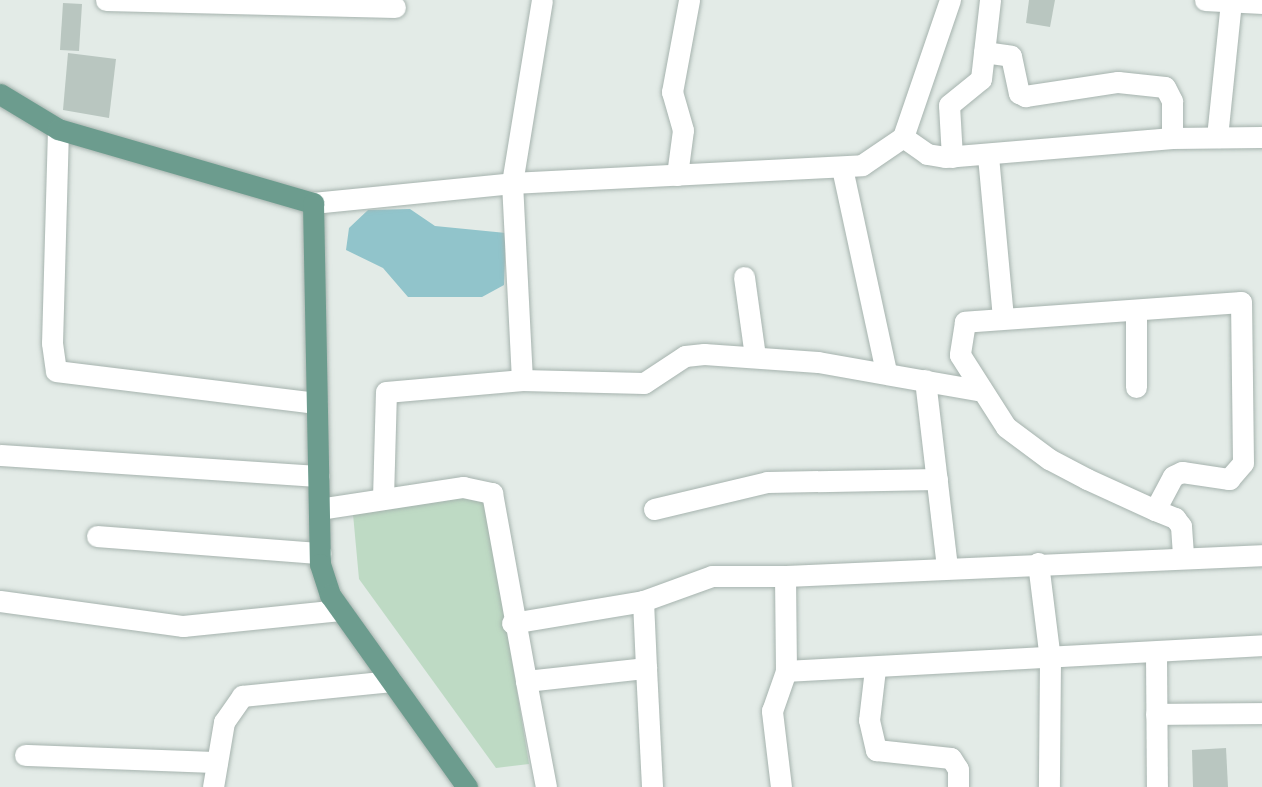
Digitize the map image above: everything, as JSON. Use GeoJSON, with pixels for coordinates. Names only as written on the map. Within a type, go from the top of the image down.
{"type":"FeatureCollection","features":[{"type":"Feature","properties":{"kind":"main road"},"geometry":{"type":"LineString","coordinates":[[0,94],[58,129],[313,203],[320,553],[330,595],[467,787]]}},
{"type":"Feature","properties":{"kind":"street"},"geometry":{"type":"LineString","coordinates":[[106,0],[396,7]]}},
{"type":"Feature","properties":{"kind":"street"},"geometry":{"type":"LineString","coordinates":[[522,380],[512,183],[542,0]]}},
{"type":"Feature","properties":{"kind":"street"},"geometry":{"type":"LineString","coordinates":[[677,175],[683,130],[672,92],[689,0]]}},
{"type":"Feature","properties":{"kind":"street"},"geometry":{"type":"LineString","coordinates":[[313,203],[512,183],[842,168],[877,159],[903,137],[950,0]]}},
{"type":"Feature","properties":{"kind":"street"},"geometry":{"type":"LineString","coordinates":[[952,157],[949,105],[981,79],[990,0]]}},
{"type":"Feature","properties":{"kind":"street"},"geometry":{"type":"LineString","coordinates":[[1205,0],[1262,4]]}},
{"type":"Feature","properties":{"kind":"street"},"geometry":{"type":"LineString","coordinates":[[1217,137],[1225,1]]}},
{"type":"Feature","properties":{"kind":"street"},"geometry":{"type":"LineString","coordinates":[[984,52],[1011,56],[1019,93],[1025,96],[1118,82],[1166,87],[1172,101],[1172,138]]}},
{"type":"Feature","properties":{"kind":"street"},"geometry":{"type":"LineString","coordinates":[[58,129],[52,342],[56,370],[316,403]]}},
{"type":"Feature","properties":{"kind":"street"},"geometry":{"type":"LineString","coordinates":[[903,137],[927,154],[952,157],[988,156],[1172,138],[1262,137]]}},
{"type":"Feature","properties":{"kind":"street"},"geometry":{"type":"LineString","coordinates":[[988,156],[1003,317]]}},
{"type":"Feature","properties":{"kind":"street"},"geometry":{"type":"LineString","coordinates":[[842,168],[886,372]]}},
{"type":"Feature","properties":{"kind":"street"},"geometry":{"type":"LineString","coordinates":[[744,277],[755,356]]}},
{"type":"Feature","properties":{"kind":"street"},"geometry":{"type":"LineString","coordinates":[[1155,510],[1166,485],[1182,472],[1229,479],[1238,474],[1244,452],[1252,329],[1241,302],[1136,312],[1003,317],[965,322],[960,328],[960,355],[977,390],[1027,446],[1155,510],[1181,526],[1183,558]]}},
{"type":"Feature","properties":{"kind":"street"},"geometry":{"type":"LineString","coordinates":[[1136,312],[1136,387]]}},
{"type":"Feature","properties":{"kind":"street"},"geometry":{"type":"LineString","coordinates":[[383,498],[386,391],[522,380],[644,383],[685,356],[755,356],[886,372],[977,390]]}},
{"type":"Feature","properties":{"kind":"street"},"geometry":{"type":"LineString","coordinates":[[925,380],[947,568]]}},
{"type":"Feature","properties":{"kind":"street"},"geometry":{"type":"LineString","coordinates":[[0,455],[318,476]]}},
{"type":"Feature","properties":{"kind":"street"},"geometry":{"type":"LineString","coordinates":[[654,509],[768,482],[937,479]]}},
{"type":"Feature","properties":{"kind":"street"},"geometry":{"type":"LineString","coordinates":[[319,509],[463,487],[492,493],[512,623],[546,787]]}},
{"type":"Feature","properties":{"kind":"street"},"geometry":{"type":"LineString","coordinates":[[97,536],[320,553]]}},
{"type":"Feature","properties":{"kind":"street"},"geometry":{"type":"LineString","coordinates":[[512,623],[643,601],[712,576],[785,576],[1262,555]]}},
{"type":"Feature","properties":{"kind":"street"},"geometry":{"type":"LineString","coordinates":[[1038,563],[1050,660],[1049,787]]}},
{"type":"Feature","properties":{"kind":"street"},"geometry":{"type":"LineString","coordinates":[[780,787],[772,711],[786,671],[785,576]]}},
{"type":"Feature","properties":{"kind":"street"},"geometry":{"type":"LineString","coordinates":[[0,601],[183,626],[340,610]]}},
{"type":"Feature","properties":{"kind":"street"},"geometry":{"type":"LineString","coordinates":[[643,601],[652,787]]}},
{"type":"Feature","properties":{"kind":"street"},"geometry":{"type":"LineString","coordinates":[[786,671],[1050,660],[1262,645]]}},
{"type":"Feature","properties":{"kind":"street"},"geometry":{"type":"LineString","coordinates":[[1156,653],[1157,787]]}},
{"type":"Feature","properties":{"kind":"street"},"geometry":{"type":"LineString","coordinates":[[526,681],[646,668]]}},
{"type":"Feature","properties":{"kind":"street"},"geometry":{"type":"LineString","coordinates":[[875,669],[869,720],[876,750],[951,758],[958,769],[958,787]]}},
{"type":"Feature","properties":{"kind":"street"},"geometry":{"type":"LineString","coordinates":[[213,787],[227,715],[242,696],[391,681]]}},
{"type":"Feature","properties":{"kind":"street"},"geometry":{"type":"LineString","coordinates":[[1156,714],[1262,713]]}},
{"type":"Feature","properties":{"kind":"street"},"geometry":{"type":"LineString","coordinates":[[25,755],[216,762]]}},
{"type":"Feature","properties":{"kind":"green space"},"geometry":{"type":"Polygon","coordinates":[[[456,497],[486,503],[529,764],[496,768],[359,579],[353,514],[456,497]]]}},
{"type":"Feature","properties":{"kind":"water"},"geometry":{"type":"Polygon","coordinates":[[[410,209],[435,226],[506,233],[504,285],[482,297],[408,297],[383,268],[346,250],[349,228],[368,210],[410,209]]]}},
{"type":"Feature","properties":{"kind":"building"},"geometry":{"type":"Polygon","coordinates":[[[1029,0],[1055,0],[1050,27],[1026,23],[1029,0]]]}},
{"type":"Feature","properties":{"kind":"building"},"geometry":{"type":"Polygon","coordinates":[[[63,3],[82,4],[79,51],[60,50],[63,3]]]}},
{"type":"Feature","properties":{"kind":"building"},"geometry":{"type":"Polygon","coordinates":[[[68,53],[116,59],[109,118],[63,110],[68,53]]]}},
{"type":"Feature","properties":{"kind":"building"},"geometry":{"type":"Polygon","coordinates":[[[1226,748],[1228,787],[1193,787],[1192,750],[1226,748]]]}}]}
